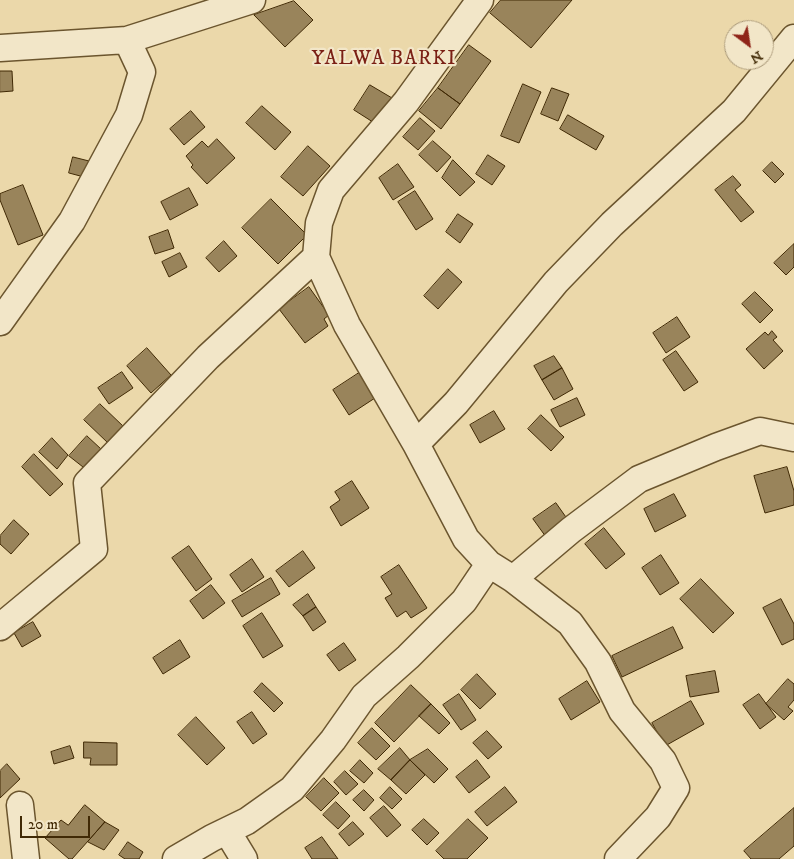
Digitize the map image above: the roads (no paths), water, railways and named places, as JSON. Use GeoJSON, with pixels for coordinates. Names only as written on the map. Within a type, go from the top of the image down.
{"type":"FeatureCollection","features":[{"type":"Feature","properties":{"kind":"street"},"geometry":{"type":"LineString","coordinates":[[0,48],[127,40],[252,0]]}},
{"type":"Feature","properties":{"kind":"street"},"geometry":{"type":"LineString","coordinates":[[480,0],[406,102],[331,190],[319,223],[316,258],[347,325],[416,444],[466,539],[489,564],[514,579],[570,623],[598,662],[622,711],[663,761],[676,788],[658,816],[618,859]]}},
{"type":"Feature","properties":{"kind":"street"},"geometry":{"type":"LineString","coordinates":[[416,444],[456,403],[556,282],[612,224],[734,111],[794,38]]}},
{"type":"Feature","properties":{"kind":"street"},"geometry":{"type":"LineString","coordinates":[[0,322],[72,221],[129,114],[142,72],[127,40]]}},
{"type":"Feature","properties":{"kind":"street"},"geometry":{"type":"LineString","coordinates":[[0,627],[94,549],[88,483],[208,357],[316,258]]}},
{"type":"Feature","properties":{"kind":"street"},"geometry":{"type":"LineString","coordinates":[[514,579],[571,530],[639,479],[760,431],[794,438]]}},
{"type":"Feature","properties":{"kind":"street"},"geometry":{"type":"LineString","coordinates":[[176,859],[212,838],[247,821],[292,789],[333,740],[364,696],[408,657],[464,601],[489,564]]}},
{"type":"Feature","properties":{"kind":"street"},"geometry":{"type":"LineString","coordinates":[[20,806],[26,859]]}},
{"type":"Feature","properties":{"kind":"street"},"geometry":{"type":"LineString","coordinates":[[227,831],[244,859]]}},
{"type":"Feature","properties":{"kind":"district","name":"YALWA BARKI"},"geometry":{"type":"Point","coordinates":[384,60]}}]}
